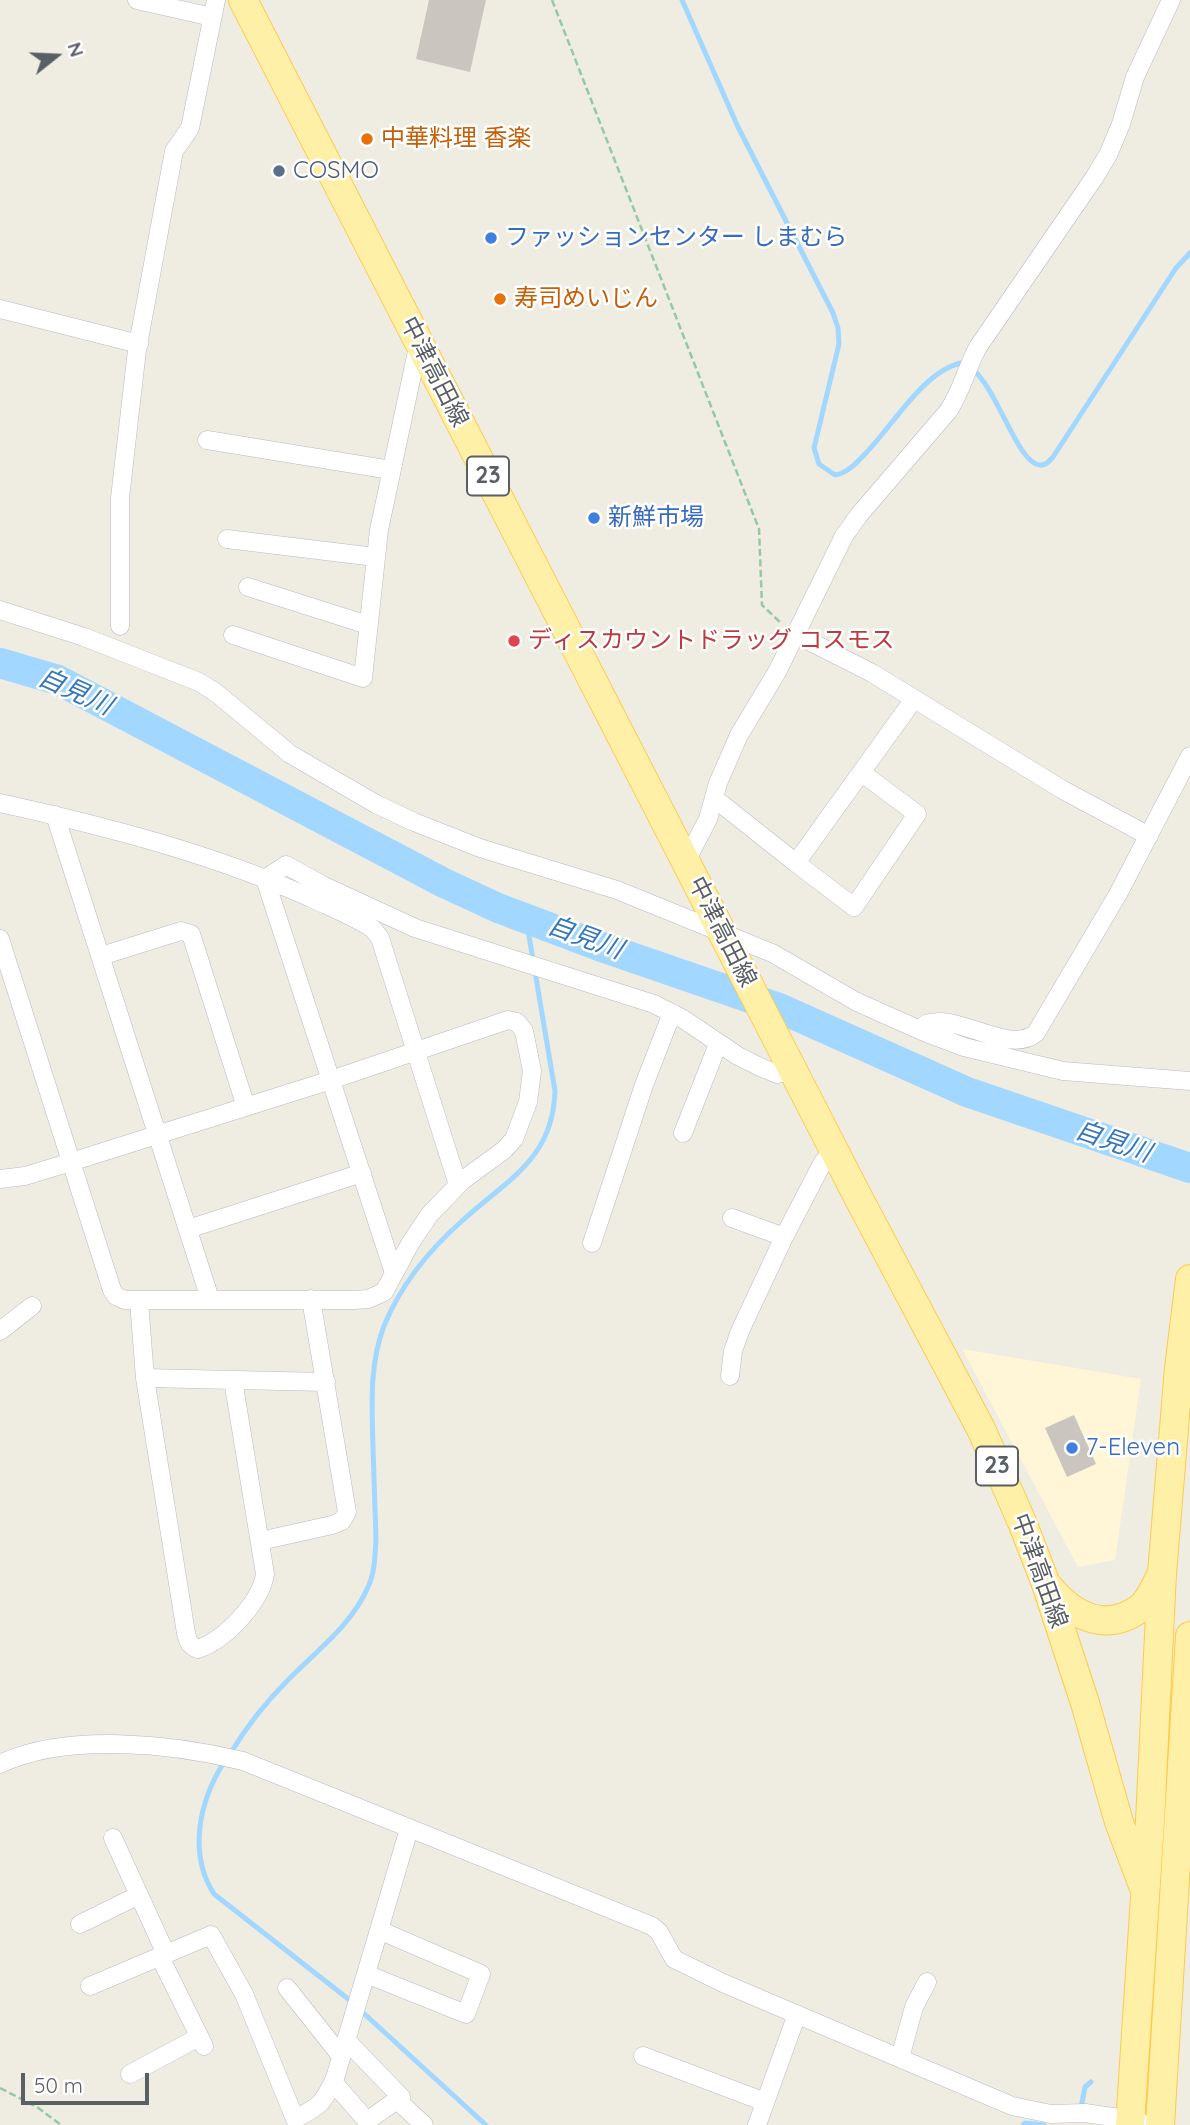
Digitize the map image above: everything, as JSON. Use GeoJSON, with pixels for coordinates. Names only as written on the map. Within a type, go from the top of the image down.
{"type":"FeatureCollection","features":[{"type":"Feature","properties":{"kind":"main road","name":"中津高田線"},"geometry":{"type":"LineString","coordinates":[[243,0],[792,1069],[981,1429],[1046,1584],[1085,1703],[1119,1822],[1144,1888]]}},
{"type":"Feature","properties":{"kind":"main road","name":"中津高田線"},"geometry":{"type":"LineString","coordinates":[[1130,2122],[1150,1821],[1162,1573],[1178,1378],[1190,1279]]}},
{"type":"Feature","properties":{"kind":"main road"},"geometry":{"type":"LineString","coordinates":[[1046,1584],[1064,1605],[1092,1619],[1118,1619],[1140,1608],[1152,1594],[1162,1573]]}},
{"type":"Feature","properties":{"kind":"main road"},"geometry":{"type":"LineString","coordinates":[[1119,1822],[1139,1828],[1161,1815],[1167,1807],[1176,1707],[1190,1643]]}},
{"type":"Feature","properties":{"kind":"main road"},"geometry":{"type":"LineString","coordinates":[[1160,2125],[1190,1643]]}},
{"type":"Feature","properties":{"kind":"street"},"geometry":{"type":"LineString","coordinates":[[120,626],[120,498],[139,344],[174,151],[190,128],[214,8],[137,0]]}},
{"type":"Feature","properties":{"kind":"street"},"geometry":{"type":"LineString","coordinates":[[686,861],[708,819],[738,735],[777,672],[851,524],[949,410],[957,397],[965,370],[978,347],[1094,178],[1116,138],[1135,77],[1171,0]]}},
{"type":"Feature","properties":{"kind":"street"},"geometry":{"type":"LineString","coordinates":[[0,309],[139,344]]}},
{"type":"Feature","properties":{"kind":"street"},"geometry":{"type":"LineString","coordinates":[[233,635],[363,678],[375,557],[419,342]]}},
{"type":"Feature","properties":{"kind":"street"},"geometry":{"type":"LineString","coordinates":[[207,440],[391,470]]}},
{"type":"Feature","properties":{"kind":"street"},"geometry":{"type":"LineString","coordinates":[[227,539],[375,557]]}},
{"type":"Feature","properties":{"kind":"street"},"geometry":{"type":"LineString","coordinates":[[248,587],[368,625]]}},
{"type":"Feature","properties":{"kind":"street"},"geometry":{"type":"LineString","coordinates":[[0,610],[84,636],[199,682],[290,754],[376,804],[414,822],[480,848],[606,886],[727,943],[772,953],[857,1002],[922,1031],[964,1047],[1063,1071],[1190,1081]]}},
{"type":"Feature","properties":{"kind":"street"},"geometry":{"type":"LineString","coordinates":[[795,634],[853,663],[1063,790],[1149,836]]}},
{"type":"Feature","properties":{"kind":"street"},"geometry":{"type":"LineString","coordinates":[[796,863],[914,699]]}},
{"type":"Feature","properties":{"kind":"street"},"geometry":{"type":"LineString","coordinates":[[922,1031],[926,1024],[942,1021],[1011,1039],[1030,1037],[1036,1033],[1118,894],[1188,764]]}},
{"type":"Feature","properties":{"kind":"street"},"geometry":{"type":"LineString","coordinates":[[714,798],[853,907],[917,814],[862,773]]}},
{"type":"Feature","properties":{"kind":"street"},"geometry":{"type":"LineString","coordinates":[[0,803],[55,815],[200,857],[265,879],[373,929],[380,937],[458,1185]]}},
{"type":"Feature","properties":{"kind":"street"},"geometry":{"type":"LineString","coordinates":[[55,815],[210,1299]]}},
{"type":"Feature","properties":{"kind":"street"},"geometry":{"type":"LineString","coordinates":[[265,879],[286,865],[336,892],[415,928],[634,996],[672,1013],[738,1056],[777,1074],[792,1069]]}},
{"type":"Feature","properties":{"kind":"street"},"geometry":{"type":"LineString","coordinates":[[265,879],[394,1273]]}},
{"type":"Feature","properties":{"kind":"street"},"geometry":{"type":"LineString","coordinates":[[101,956],[181,931],[191,934],[246,1107]]}},
{"type":"Feature","properties":{"kind":"street"},"geometry":{"type":"LineString","coordinates":[[0,939],[71,1162],[112,1290],[125,1300],[368,1299],[384,1292],[430,1214],[458,1185],[504,1150],[514,1139],[533,1077],[524,1031],[517,1022],[508,1020],[158,1135],[71,1162],[25,1176],[0,1179]]}},
{"type":"Feature","properties":{"kind":"street"},"geometry":{"type":"LineString","coordinates":[[592,1243],[644,1085],[672,1013]]}},
{"type":"Feature","properties":{"kind":"street"},"geometry":{"type":"LineString","coordinates":[[683,1133],[718,1044]]}},
{"type":"Feature","properties":{"kind":"street"},"geometry":{"type":"LineString","coordinates":[[730,1376],[733,1351],[740,1331],[784,1237],[823,1162],[834,1150]]}},
{"type":"Feature","properties":{"kind":"street"},"geometry":{"type":"LineString","coordinates":[[188,1229],[362,1173]]}},
{"type":"Feature","properties":{"kind":"street"},"geometry":{"type":"LineString","coordinates":[[732,1218],[784,1237]]}},
{"type":"Feature","properties":{"kind":"street"},"geometry":{"type":"LineString","coordinates":[[260,1541],[332,1525],[342,1521],[347,1512],[311,1299]]}},
{"type":"Feature","properties":{"kind":"street"},"geometry":{"type":"LineString","coordinates":[[139,1301],[145,1378],[186,1633],[192,1646],[198,1649],[212,1643],[238,1619],[259,1594],[265,1574],[233,1380]]}},
{"type":"Feature","properties":{"kind":"street"},"geometry":{"type":"LineString","coordinates":[[0,1331],[32,1306]]}},
{"type":"Feature","properties":{"kind":"street"},"geometry":{"type":"LineString","coordinates":[[145,1378],[326,1382]]}},
{"type":"Feature","properties":{"kind":"street"},"geometry":{"type":"LineString","coordinates":[[0,1764],[47,1750],[86,1745],[164,1746],[207,1752],[243,1761],[652,1926],[659,1932],[674,1959],[723,1983],[1024,2109],[1051,2113],[1085,2113],[1160,2125]]}},
{"type":"Feature","properties":{"kind":"street"},"geometry":{"type":"LineString","coordinates":[[90,1986],[211,1935],[244,1994],[297,2122],[324,2100],[333,2082],[409,1829]]}},
{"type":"Feature","properties":{"kind":"street"},"geometry":{"type":"LineString","coordinates":[[113,1838],[201,2041],[130,2074]]}},
{"type":"Feature","properties":{"kind":"street"},"geometry":{"type":"LineString","coordinates":[[80,1924],[139,1895]]}},
{"type":"Feature","properties":{"kind":"street"},"geometry":{"type":"LineString","coordinates":[[366,1974],[466,2014],[481,1973],[379,1930]]}},
{"type":"Feature","properties":{"kind":"street"},"geometry":{"type":"LineString","coordinates":[[900,2058],[914,2007],[927,1982]]}},
{"type":"Feature","properties":{"kind":"street"},"geometry":{"type":"LineString","coordinates":[[287,1988],[344,2048],[401,2097],[367,2121],[333,2082]]}},
{"type":"Feature","properties":{"kind":"street"},"geometry":{"type":"LineString","coordinates":[[757,2125],[797,2014]]}},
{"type":"Feature","properties":{"kind":"street"},"geometry":{"type":"LineString","coordinates":[[643,2056],[765,2102]]}},
{"type":"Feature","properties":{"kind":"street"},"geometry":{"type":"LineString","coordinates":[[397,2100],[424,2125]]}},
{"type":"Feature","properties":{"kind":"path"},"geometry":{"type":"LineString","coordinates":[[552,0],[759,529],[762,605],[768,614],[795,634]]}},
{"type":"Feature","properties":{"kind":"path"},"geometry":{"type":"LineString","coordinates":[[0,2088],[37,2107],[61,2125]]}},
{"type":"Feature","properties":{"kind":"shaded area"},"geometry":{"type":"Polygon","coordinates":[[[962,1349],[1141,1379],[1115,1560],[1078,1567],[962,1349]]]}},
{"type":"Feature","properties":{"kind":"building"},"geometry":{"type":"Polygon","coordinates":[[[429,0],[486,0],[470,72],[416,59],[429,0]]]}},
{"type":"Feature","properties":{"kind":"building"},"geometry":{"type":"Polygon","coordinates":[[[1074,1415],[1096,1464],[1067,1477],[1045,1428],[1074,1415]]]}},
{"type":"Feature","properties":{"kind":"waterway"},"geometry":{"type":"LineString","coordinates":[[682,0],[738,127],[833,313],[838,328],[839,344],[814,448],[819,464],[835,475],[848,470],[859,460],[934,376],[961,363],[973,369],[984,382],[1012,434],[1030,460],[1040,465],[1046,464],[1176,268],[1190,253]]}},
{"type":"Feature","properties":{"kind":"waterway","name":"自見川"},"geometry":{"type":"LineString","coordinates":[[0,663],[58,680],[444,883],[498,908],[779,1008],[967,1092],[1190,1168]]}},
{"type":"Feature","properties":{"kind":"waterway"},"geometry":{"type":"LineString","coordinates":[[230,1754],[271,1698],[353,1614],[370,1581],[376,1539],[372,1386],[379,1341],[391,1311],[428,1256],[451,1231],[525,1166],[546,1134],[555,1091],[526,918]]}},
{"type":"Feature","properties":{"kind":"waterway"},"geometry":{"type":"LineString","coordinates":[[224,1762],[208,1794],[200,1828],[201,1862],[214,1894],[347,1998],[486,2125]]}},
{"type":"Feature","properties":{"kind":"waterway"},"geometry":{"type":"LineString","coordinates":[[1081,2108],[1085,2087],[1091,2082]]}},
{"type":"Feature","properties":{"kind":"waterway"},"geometry":{"type":"LineString","coordinates":[[1023,2125],[1044,2125]]}},
{"type":"Feature","properties":{"kind":"place","name":"中華料理 香楽"},"geometry":{"type":"Point","coordinates":[367,139]}},
{"type":"Feature","properties":{"kind":"place","name":"COSMO"},"geometry":{"type":"Point","coordinates":[279,171]}},
{"type":"Feature","properties":{"kind":"place","name":"ファッションセンター しまむら"},"geometry":{"type":"Point","coordinates":[491,238]}},
{"type":"Feature","properties":{"kind":"place","name":"寿司めいじん"},"geometry":{"type":"Point","coordinates":[500,299]}},
{"type":"Feature","properties":{"kind":"place","name":"新鮮市場"},"geometry":{"type":"Point","coordinates":[594,518]}},
{"type":"Feature","properties":{"kind":"place","name":"ディスカウントドラッグ コスモス"},"geometry":{"type":"Point","coordinates":[514,641]}},
{"type":"Feature","properties":{"kind":"place","name":"7-Eleven"},"geometry":{"type":"Point","coordinates":[1072,1448]}}]}
